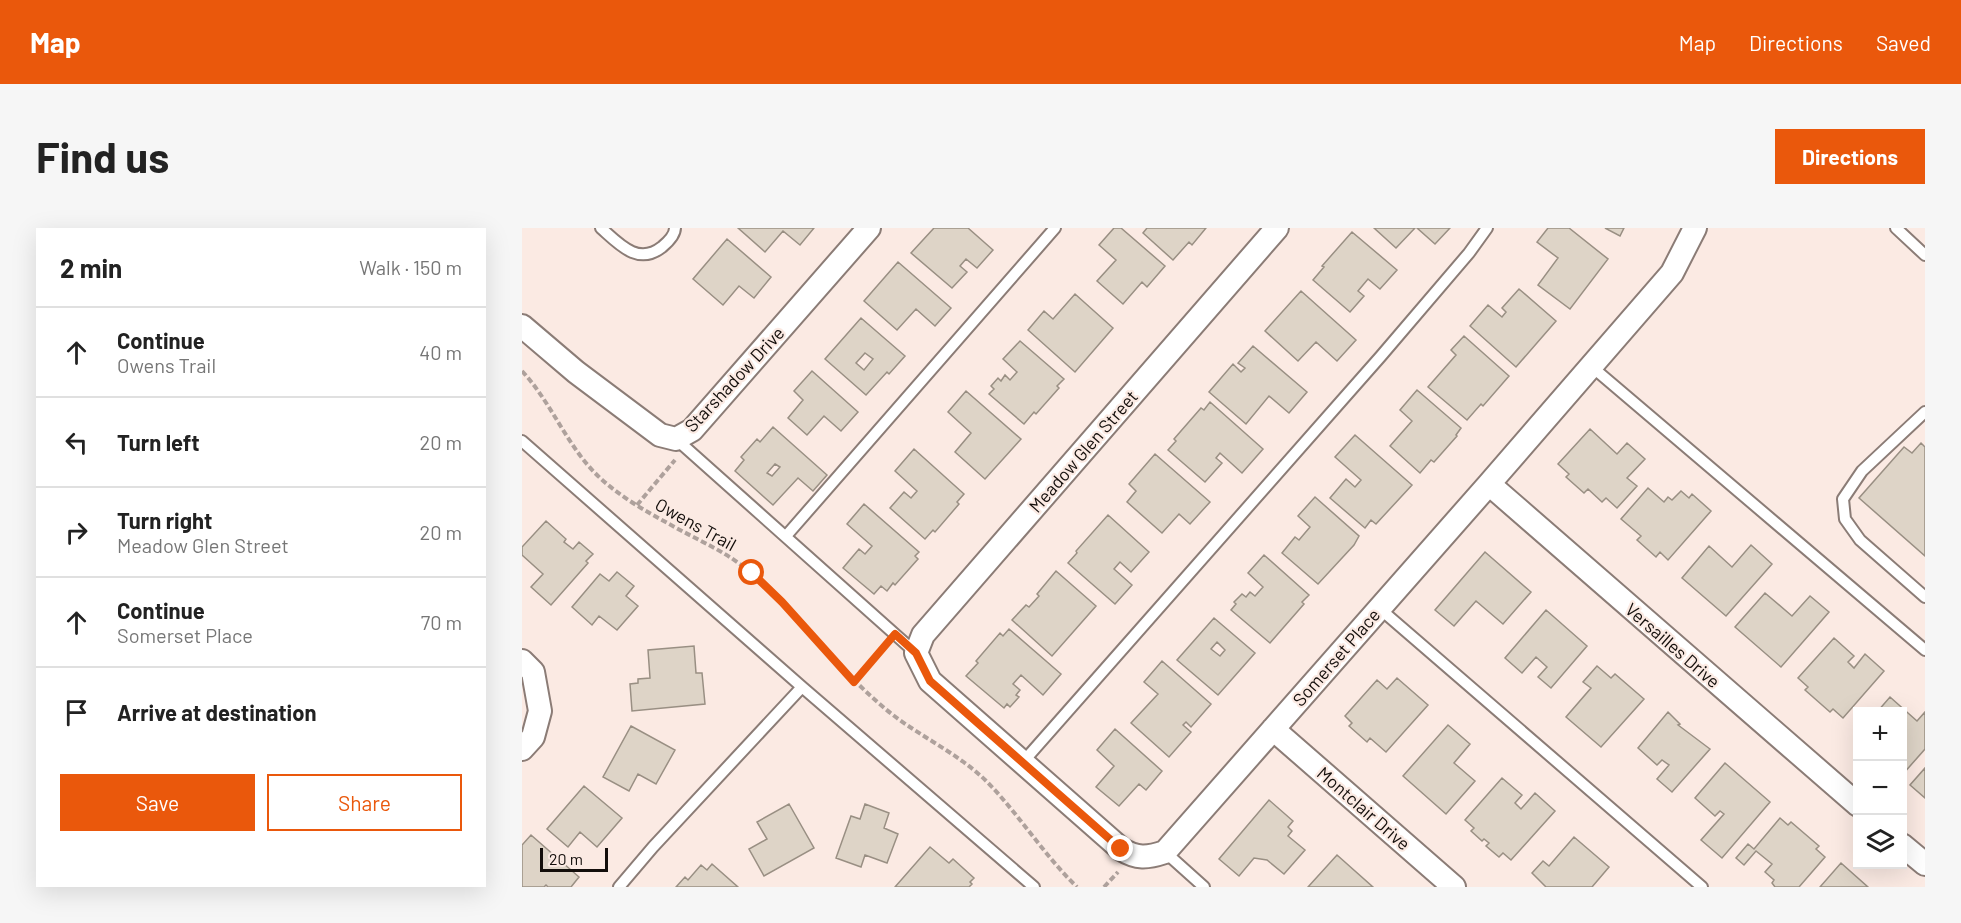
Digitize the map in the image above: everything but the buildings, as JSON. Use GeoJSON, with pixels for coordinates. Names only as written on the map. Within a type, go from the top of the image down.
{"type":"FeatureCollection","features":[{"type":"Feature","properties":{"kind":"street","name":"Starshadow Drive"},"geometry":{"type":"LineString","coordinates":[[522,326],[576,372],[660,435],[681,443],[869,228]]}},
{"type":"Feature","properties":{"kind":"street","name":"Meadow Glen Street"},"geometry":{"type":"LineString","coordinates":[[916,653],[923,635],[1277,228]]}},
{"type":"Feature","properties":{"kind":"street","name":"Somerset Place"},"geometry":{"type":"LineString","coordinates":[[1165,852],[1672,273],[1695,228]]}},
{"type":"Feature","properties":{"kind":"street","name":"Versailles Drive"},"geometry":{"type":"LineString","coordinates":[[1489,484],[1853,802]]}},
{"type":"Feature","properties":{"kind":"street"},"geometry":{"type":"LineString","coordinates":[[916,653],[930,681],[1121,849],[1133,856],[1148,858],[1165,852]]}},
{"type":"Feature","properties":{"kind":"street"},"geometry":{"type":"LineString","coordinates":[[522,661],[533,672],[540,711],[533,736],[522,749]]}},
{"type":"Feature","properties":{"kind":"street","name":"Montclair Drive"},"geometry":{"type":"LineString","coordinates":[[1273,729],[1454,887]]}},
{"type":"Feature","properties":{"kind":"street"},"geometry":{"type":"LineString","coordinates":[[1907,848],[1925,864]]}},
{"type":"Feature","properties":{"kind":"lane"},"geometry":{"type":"LineString","coordinates":[[601,228],[635,255],[651,255],[664,246],[675,233],[675,228]]}},
{"type":"Feature","properties":{"kind":"lane"},"geometry":{"type":"LineString","coordinates":[[786,536],[1055,228]]}},
{"type":"Feature","properties":{"kind":"lane"},"geometry":{"type":"LineString","coordinates":[[1023,762],[1381,357],[1469,253],[1487,228]]}},
{"type":"Feature","properties":{"kind":"lane"},"geometry":{"type":"LineString","coordinates":[[1896,228],[1925,255]]}},
{"type":"Feature","properties":{"kind":"lane"},"geometry":{"type":"LineString","coordinates":[[1591,366],[1925,650]]}},
{"type":"Feature","properties":{"kind":"lane"},"geometry":{"type":"LineString","coordinates":[[1925,412],[1862,471],[1843,499],[1845,519],[1860,540],[1925,597]]}},
{"type":"Feature","properties":{"kind":"lane"},"geometry":{"type":"LineString","coordinates":[[522,441],[801,687],[1034,887]]}},
{"type":"Feature","properties":{"kind":"lane"},"geometry":{"type":"LineString","coordinates":[[681,443],[916,653]]}},
{"type":"Feature","properties":{"kind":"lane"},"geometry":{"type":"LineString","coordinates":[[1379,608],[1701,887]]}},
{"type":"Feature","properties":{"kind":"lane"},"geometry":{"type":"LineString","coordinates":[[619,887],[801,687]]}},
{"type":"Feature","properties":{"kind":"lane"},"geometry":{"type":"LineString","coordinates":[[1165,852],[1204,887]]}},
{"type":"Feature","properties":{"kind":"path","name":"Owens Trail"},"geometry":{"type":"LineString","coordinates":[[522,371],[533,383],[580,456],[597,475],[637,505],[671,526],[723,551],[752,573],[782,602],[854,682],[888,712],[963,762],[991,786],[1056,867],[1077,887]]}},
{"type":"Feature","properties":{"kind":"path"},"geometry":{"type":"LineString","coordinates":[[637,505],[681,443]]}},
{"type":"Feature","properties":{"kind":"path"},"geometry":{"type":"LineString","coordinates":[[854,682],[895,634]]}},
{"type":"Feature","properties":{"kind":"route"},"geometry":{"type":"LineString","coordinates":[[752,573],[782,602],[854,682],[895,634],[916,653],[930,681],[1121,849]]}}]}
